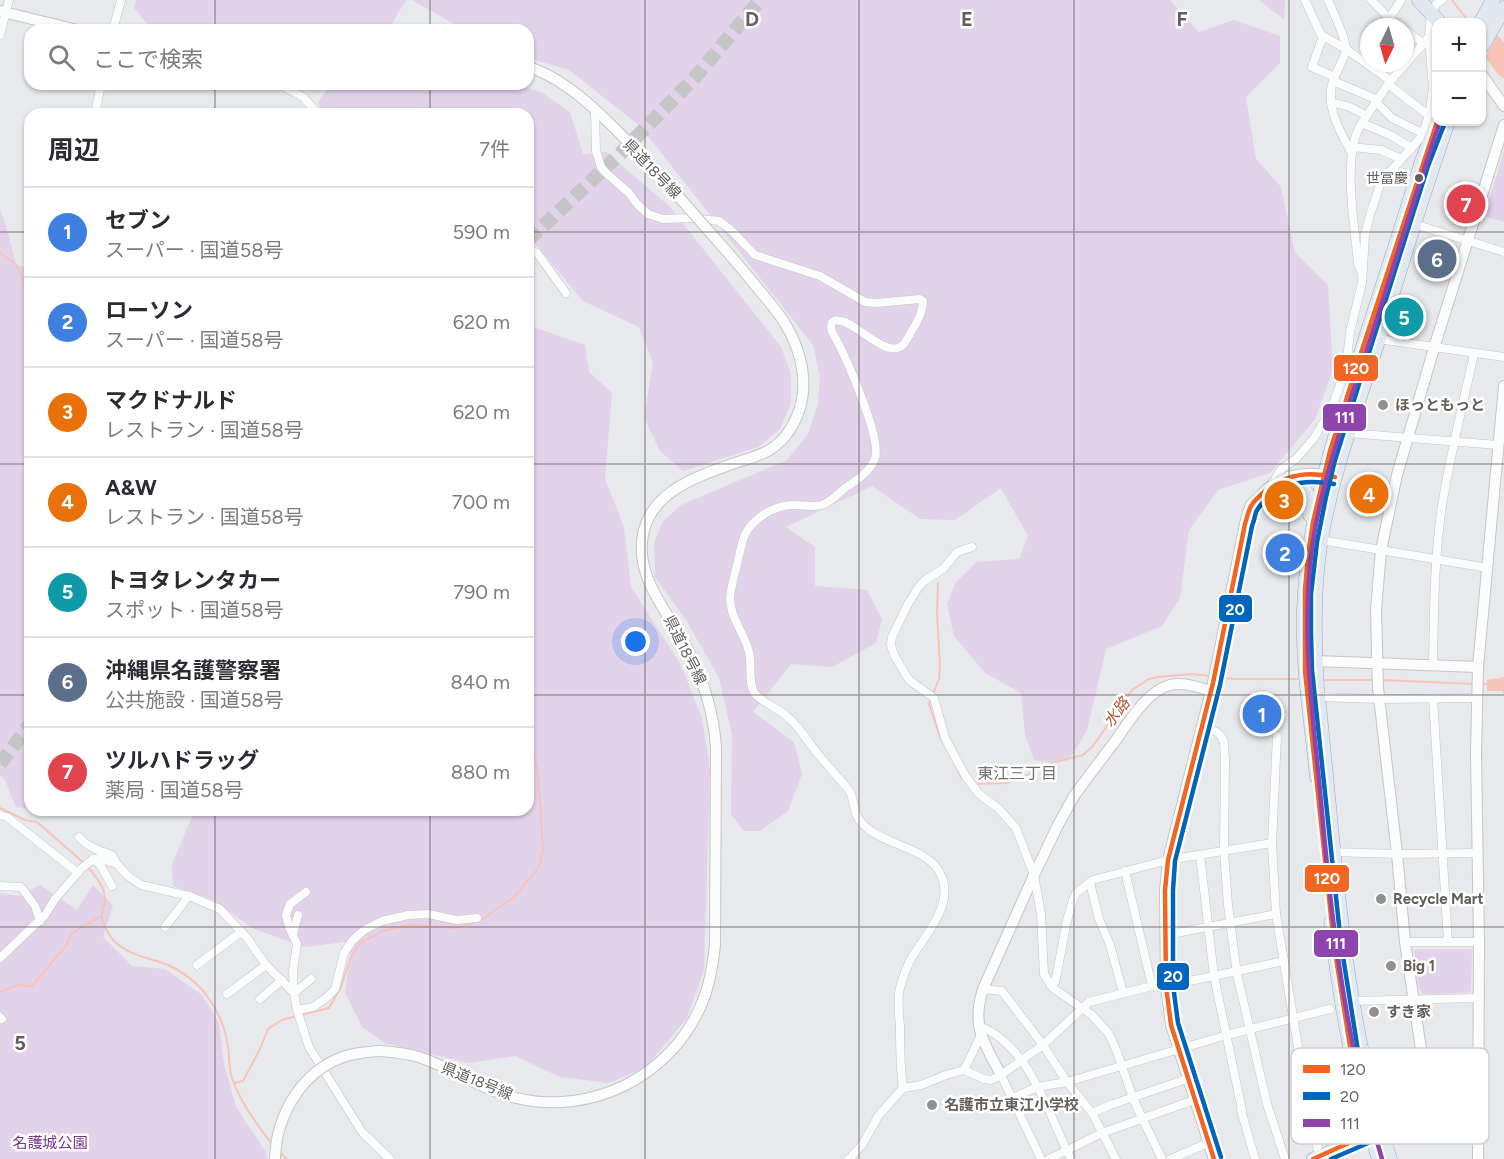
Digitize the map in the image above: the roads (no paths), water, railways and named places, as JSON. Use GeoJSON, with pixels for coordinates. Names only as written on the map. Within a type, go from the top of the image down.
{"type":"FeatureCollection","features":[{"type":"Feature","properties":{"kind":"highway"},"geometry":{"type":"LineString","coordinates":[[1419,0],[1437,8]]}},
{"type":"Feature","properties":{"kind":"highway"},"geometry":{"type":"LineString","coordinates":[[1486,21],[1493,0]]}},
{"type":"Feature","properties":{"kind":"highway"},"geometry":{"type":"LineString","coordinates":[[1486,23],[1504,8]]}},
{"type":"Feature","properties":{"kind":"highway"},"geometry":{"type":"LineString","coordinates":[[1350,1048],[1334,945],[1312,668],[1315,620],[1315,540],[1330,476],[1335,432],[1392,260],[1421,164],[1432,118]]}},
{"type":"Feature","properties":{"kind":"highway"},"geometry":{"type":"LineString","coordinates":[[1330,476],[1348,433],[1447,126]]}},
{"type":"Feature","properties":{"kind":"highway"},"geometry":{"type":"LineString","coordinates":[[1277,482],[1300,485],[1308,495],[1311,504],[1308,526],[1315,540]]}},
{"type":"Feature","properties":{"kind":"highway"},"geometry":{"type":"LineString","coordinates":[[1314,691],[1343,946],[1360,1048]]}},
{"type":"Feature","properties":{"kind":"highway"},"geometry":{"type":"LineString","coordinates":[[1377,1144],[1379,1159]]}},
{"type":"Feature","properties":{"kind":"highway"},"geometry":{"type":"LineString","coordinates":[[1382,1144],[1390,1159]]}},
{"type":"Feature","properties":{"kind":"main road"},"geometry":{"type":"LineString","coordinates":[[1318,1158],[1349,1144]]}},
{"type":"Feature","properties":{"kind":"street"},"geometry":{"type":"LineString","coordinates":[[0,35],[3,12],[9,0]]}},
{"type":"Feature","properties":{"kind":"street"},"geometry":{"type":"LineString","coordinates":[[115,24],[121,0]]}},
{"type":"Feature","properties":{"kind":"street"},"geometry":{"type":"LineString","coordinates":[[1305,0],[1321,35],[1360,59]]}},
{"type":"Feature","properties":{"kind":"street"},"geometry":{"type":"LineString","coordinates":[[1328,0],[1346,49],[1334,79],[1331,102],[1335,123],[1352,150]]}},
{"type":"Feature","properties":{"kind":"street"},"geometry":{"type":"LineString","coordinates":[[1371,0],[1389,18],[1401,0]]}},
{"type":"Feature","properties":{"kind":"street"},"geometry":{"type":"LineString","coordinates":[[1363,274],[1358,264],[1352,206],[1352,150],[1358,129],[1364,119],[1389,83],[1427,40],[1437,8]]}},
{"type":"Feature","properties":{"kind":"street"},"geometry":{"type":"LineString","coordinates":[[3,12],[52,24]]}},
{"type":"Feature","properties":{"kind":"street"},"geometry":{"type":"LineString","coordinates":[[1414,34],[1427,40]]}},
{"type":"Feature","properties":{"kind":"street"},"geometry":{"type":"LineString","coordinates":[[1323,36],[1312,67],[1377,101],[1392,118],[1422,133]]}},
{"type":"Feature","properties":{"kind":"street"},"geometry":{"type":"LineString","coordinates":[[1334,42],[1342,38]]}},
{"type":"Feature","properties":{"kind":"street"},"geometry":{"type":"LineString","coordinates":[[1427,40],[1432,81]]}},
{"type":"Feature","properties":{"kind":"street","name":"県道18号線"},"geometry":{"type":"LineString","coordinates":[[275,1159],[282,1118],[289,1104],[304,1083],[324,1067],[341,1058],[379,1051],[402,1053],[418,1057],[484,1087],[524,1100],[560,1103],[579,1101],[628,1084],[652,1069],[684,1036],[705,997],[716,936],[714,726],[706,695],[689,652],[656,596],[646,574],[642,542],[645,529],[657,504],[664,496],[681,484],[751,459],[773,448],[795,421],[802,400],[804,382],[798,354],[787,327],[707,229],[657,172],[578,95],[560,82],[534,70]]}},
{"type":"Feature","properties":{"kind":"street"},"geometry":{"type":"LineString","coordinates":[[1376,72],[1432,118]]}},
{"type":"Feature","properties":{"kind":"street"},"geometry":{"type":"LineString","coordinates":[[1486,81],[1504,106]]}},
{"type":"Feature","properties":{"kind":"street"},"geometry":{"type":"LineString","coordinates":[[96,108],[99,90]]}},
{"type":"Feature","properties":{"kind":"street"},"geometry":{"type":"LineString","coordinates":[[290,90],[303,97],[313,108]]}},
{"type":"Feature","properties":{"kind":"street"},"geometry":{"type":"LineString","coordinates":[[1277,482],[1281,469],[1296,459],[1314,438],[1330,412],[1347,359],[1350,332],[1362,283],[1365,235],[1381,182],[1412,148],[1432,118],[1430,110],[1432,96]]}},
{"type":"Feature","properties":{"kind":"street"},"geometry":{"type":"LineString","coordinates":[[1331,102],[1350,107],[1364,119],[1412,148]]}},
{"type":"Feature","properties":{"kind":"street"},"geometry":{"type":"LineString","coordinates":[[595,111],[596,151],[601,167],[648,214],[663,219],[715,219],[732,231],[755,255],[820,276],[865,302],[884,303],[920,299],[923,301],[921,313],[914,327],[899,348],[873,340],[845,322],[836,320],[832,322],[832,332],[855,378],[861,397],[875,444],[874,460],[866,471],[825,504],[783,506],[767,512],[755,522],[744,536],[730,597],[733,612],[748,647],[752,664],[752,687],[755,694],[789,718],[803,734],[851,794],[855,812],[864,826],[890,842],[924,857],[939,870],[942,876],[944,898],[942,907],[936,921],[911,959],[899,995],[903,1088]]}},
{"type":"Feature","properties":{"kind":"street"},"geometry":{"type":"LineString","coordinates":[[1421,1048],[1405,942],[1378,694],[1376,610],[1381,550],[1407,438],[1504,125]]}},
{"type":"Feature","properties":{"kind":"street"},"geometry":{"type":"LineString","coordinates":[[1352,150],[1381,150],[1401,159]]}},
{"type":"Feature","properties":{"kind":"street"},"geometry":{"type":"LineString","coordinates":[[1354,220],[1369,220]]}},
{"type":"Feature","properties":{"kind":"street"},"geometry":{"type":"LineString","coordinates":[[1414,224],[1504,252]]}},
{"type":"Feature","properties":{"kind":"street"},"geometry":{"type":"LineString","coordinates":[[534,252],[566,293]]}},
{"type":"Feature","properties":{"kind":"street"},"geometry":{"type":"LineString","coordinates":[[1378,339],[1504,357]]}},
{"type":"Feature","properties":{"kind":"street"},"geometry":{"type":"LineString","coordinates":[[1433,666],[1437,560],[1442,507],[1474,354]]}},
{"type":"Feature","properties":{"kind":"street"},"geometry":{"type":"LineString","coordinates":[[1478,1048],[1476,753],[1478,683],[1504,386]]}},
{"type":"Feature","properties":{"kind":"street"},"geometry":{"type":"LineString","coordinates":[[1348,433],[1498,445]]}},
{"type":"Feature","properties":{"kind":"street"},"geometry":{"type":"LineString","coordinates":[[1214,1159],[1171,1025],[1166,986],[1165,890],[1168,860],[1212,687],[1248,514],[1256,500],[1277,482],[1296,474],[1310,473],[1330,476]]}},
{"type":"Feature","properties":{"kind":"street"},"geometry":{"type":"LineString","coordinates":[[1315,540],[1488,568]]}},
{"type":"Feature","properties":{"kind":"street"},"geometry":{"type":"LineString","coordinates":[[972,547],[957,552],[943,569],[924,581],[918,588],[892,637],[891,645],[894,655],[909,680],[934,698],[945,738],[966,777],[979,794],[998,808],[1016,828],[1034,875],[1041,914],[1044,975],[1051,986],[1092,1015],[1109,1034],[1118,1052],[1133,1098],[1162,1159]]}},
{"type":"Feature","properties":{"kind":"street"},"geometry":{"type":"LineString","coordinates":[[1312,668],[1433,666],[1478,683]]}},
{"type":"Feature","properties":{"kind":"street"},"geometry":{"type":"LineString","coordinates":[[1314,691],[1433,698],[1478,683]]}},
{"type":"Feature","properties":{"kind":"street"},"geometry":{"type":"LineString","coordinates":[[1041,1159],[980,1030],[978,1010],[983,989],[1034,875],[1074,796],[1145,702],[1162,688],[1172,685],[1212,687]]}},
{"type":"Feature","properties":{"kind":"street"},"geometry":{"type":"LineString","coordinates":[[1433,698],[1448,942]]}},
{"type":"Feature","properties":{"kind":"street"},"geometry":{"type":"LineString","coordinates":[[1201,727],[1217,732],[1224,742],[1226,761],[1224,851],[1236,971],[1267,1104],[1285,1159]]}},
{"type":"Feature","properties":{"kind":"street"},"geometry":{"type":"LineString","coordinates":[[1277,736],[1272,843],[1276,914],[1299,1048]]}},
{"type":"Feature","properties":{"kind":"street"},"geometry":{"type":"LineString","coordinates":[[0,815],[8,817],[79,871]]}},
{"type":"Feature","properties":{"kind":"street"},"geometry":{"type":"LineString","coordinates":[[79,837],[96,849],[112,855],[128,876],[141,885],[189,896],[220,909],[266,965],[294,993]]}},
{"type":"Feature","properties":{"kind":"street"},"geometry":{"type":"LineString","coordinates":[[1051,986],[1058,973],[1067,920],[1073,900],[1076,893],[1093,880],[1168,860],[1272,843]]}},
{"type":"Feature","properties":{"kind":"street"},"geometry":{"type":"LineString","coordinates":[[1333,852],[1477,853]]}},
{"type":"Feature","properties":{"kind":"street"},"geometry":{"type":"LineString","coordinates":[[1200,855],[1214,976],[1241,1110],[1255,1159]]}},
{"type":"Feature","properties":{"kind":"street"},"geometry":{"type":"LineString","coordinates":[[0,958],[40,921],[54,899],[92,860],[99,858],[117,864]]}},
{"type":"Feature","properties":{"kind":"street"},"geometry":{"type":"LineString","coordinates":[[92,860],[101,866],[112,886]]}},
{"type":"Feature","properties":{"kind":"street"},"geometry":{"type":"LineString","coordinates":[[1125,871],[1152,986]]}},
{"type":"Feature","properties":{"kind":"street"},"geometry":{"type":"LineString","coordinates":[[1090,883],[1099,919],[1110,945],[1123,992]]}},
{"type":"Feature","properties":{"kind":"street"},"geometry":{"type":"LineString","coordinates":[[0,886],[21,886],[35,906],[40,921]]}},
{"type":"Feature","properties":{"kind":"street"},"geometry":{"type":"LineString","coordinates":[[306,892],[290,904],[286,915],[297,944],[293,971],[294,993],[300,1021],[309,1047],[362,1132],[390,1159]]}},
{"type":"Feature","properties":{"kind":"street"},"geometry":{"type":"LineString","coordinates":[[165,927],[189,896]]}},
{"type":"Feature","properties":{"kind":"street"},"geometry":{"type":"LineString","coordinates":[[297,1011],[313,1007],[335,989],[344,953],[352,941],[373,925],[408,915],[428,914],[458,920],[477,918]]}},
{"type":"Feature","properties":{"kind":"street"},"geometry":{"type":"LineString","coordinates":[[1166,934],[1276,914]]}},
{"type":"Feature","properties":{"kind":"street"},"geometry":{"type":"LineString","coordinates":[[292,934],[298,915]]}},
{"type":"Feature","properties":{"kind":"street"},"geometry":{"type":"LineString","coordinates":[[197,966],[241,932]]}},
{"type":"Feature","properties":{"kind":"street"},"geometry":{"type":"LineString","coordinates":[[1405,942],[1479,942]]}},
{"type":"Feature","properties":{"kind":"street"},"geometry":{"type":"LineString","coordinates":[[849,1159],[879,1115],[903,1088],[921,1085],[964,1070],[991,1080],[1043,1045],[1089,1002],[1123,992],[1152,986],[1166,986],[1284,961]]}},
{"type":"Feature","properties":{"kind":"street"},"geometry":{"type":"LineString","coordinates":[[227,994],[266,965]]}},
{"type":"Feature","properties":{"kind":"street"},"geometry":{"type":"LineString","coordinates":[[294,993],[310,979]]}},
{"type":"Feature","properties":{"kind":"street"},"geometry":{"type":"LineString","coordinates":[[260,999],[282,980]]}},
{"type":"Feature","properties":{"kind":"street"},"geometry":{"type":"LineString","coordinates":[[983,989],[1002,991],[1092,1113],[1116,1159]]}},
{"type":"Feature","properties":{"kind":"street"},"geometry":{"type":"LineString","coordinates":[[1351,1000],[1478,998]]}},
{"type":"Feature","properties":{"kind":"street"},"geometry":{"type":"LineString","coordinates":[[1013,1098],[1037,1087],[1067,1082],[1227,1035],[1330,1009]]}},
{"type":"Feature","properties":{"kind":"street"},"geometry":{"type":"LineString","coordinates":[[964,1070],[980,1030]]}},
{"type":"Feature","properties":{"kind":"street"},"geometry":{"type":"LineString","coordinates":[[980,1030],[991,1030],[1022,1060],[1071,1159]]}},
{"type":"Feature","properties":{"kind":"street"},"geometry":{"type":"LineString","coordinates":[[1092,1113],[1187,1079]]}},
{"type":"Feature","properties":{"kind":"street"},"geometry":{"type":"LineString","coordinates":[[1050,1159],[1102,1133],[1194,1100]]}},
{"type":"Feature","properties":{"kind":"street"},"geometry":{"type":"LineString","coordinates":[[1171,1159],[1208,1143]]}},
{"type":"Feature","properties":{"kind":"waterway"},"geometry":{"type":"LineString","coordinates":[[1452,0],[1466,18]]}},
{"type":"Feature","properties":{"kind":"waterway"},"geometry":{"type":"LineString","coordinates":[[0,253],[16,264],[24,281]]}},
{"type":"Feature","properties":{"kind":"waterway","name":"水路"},"geometry":{"type":"LineString","coordinates":[[938,583],[940,666],[939,679],[929,704],[945,745]]}},
{"type":"Feature","properties":{"kind":"waterway","name":"水路"},"geometry":{"type":"LineString","coordinates":[[973,784],[1006,783],[1024,777],[1041,766],[1083,755],[1093,746],[1132,690],[1149,679],[1191,674],[1211,676]]}},
{"type":"Feature","properties":{"kind":"waterway","name":"水路"},"geometry":{"type":"LineString","coordinates":[[1217,677],[1301,679]]}},
{"type":"Feature","properties":{"kind":"waterway","name":"水路"},"geometry":{"type":"LineString","coordinates":[[1322,680],[1373,680]]}},
{"type":"Feature","properties":{"kind":"waterway","name":"水路"},"geometry":{"type":"LineString","coordinates":[[1382,680],[1475,684]]}},
{"type":"Feature","properties":{"kind":"waterway","name":"水路"},"geometry":{"type":"LineString","coordinates":[[1480,684],[1487,684]]}},
{"type":"Feature","properties":{"kind":"waterway"},"geometry":{"type":"LineString","coordinates":[[234,1083],[243,1081],[268,1029],[282,1020],[329,1008],[341,987],[350,959],[360,943],[383,931],[410,925],[458,928],[483,919],[514,897],[539,867],[543,849],[538,771],[534,757]]}},
{"type":"Feature","properties":{"kind":"waterway","name":"水路"},"geometry":{"type":"LineString","coordinates":[[956,766],[963,779]]}},
{"type":"Feature","properties":{"kind":"waterway"},"geometry":{"type":"LineString","coordinates":[[0,808],[25,820],[37,822],[84,863]]}},
{"type":"Feature","properties":{"kind":"waterway"},"geometry":{"type":"LineString","coordinates":[[88,867],[105,895],[102,920],[114,941],[132,953],[179,971],[199,987],[211,1001],[224,1029],[235,1087],[260,1129],[272,1144]]}},
{"type":"Feature","properties":{"kind":"waterway"},"geometry":{"type":"LineString","coordinates":[[0,992],[18,985],[32,986],[66,946],[71,935],[100,917]]}},
{"type":"Feature","properties":{"kind":"waterway"},"geometry":{"type":"LineString","coordinates":[[280,1153],[287,1159]]}},
{"type":"Feature","properties":{"kind":"tunnel"},"geometry":{"type":"LineString","coordinates":[[534,234],[619,155],[697,75],[760,0]]}},
{"type":"Feature","properties":{"kind":"tunnel"},"geometry":{"type":"LineString","coordinates":[[0,764],[24,732]]}},
{"type":"Feature","properties":{"kind":"place","name":"世冨慶"},"geometry":{"type":"Point","coordinates":[1419,178]}},
{"type":"Feature","properties":{"kind":"place","name":"ツルハドラッグ"},"geometry":{"type":"Point","coordinates":[1466,204]}},
{"type":"Feature","properties":{"kind":"place","name":"沖縄県名護警察署"},"geometry":{"type":"Point","coordinates":[1437,259]}},
{"type":"Feature","properties":{"kind":"place","name":"トヨタレンタカー"},"geometry":{"type":"Point","coordinates":[1404,317]}},
{"type":"Feature","properties":{"kind":"place","name":"ほっともっと"},"geometry":{"type":"Point","coordinates":[1383,405]}},
{"type":"Feature","properties":{"kind":"place","name":"A&W"},"geometry":{"type":"Point","coordinates":[1369,494]}},
{"type":"Feature","properties":{"kind":"place","name":"マクドナルド"},"geometry":{"type":"Point","coordinates":[1284,500]}},
{"type":"Feature","properties":{"kind":"place","name":"ローソン"},"geometry":{"type":"Point","coordinates":[1285,553]}},
{"type":"Feature","properties":{"kind":"place","name":"セブン"},"geometry":{"type":"Point","coordinates":[1262,714]}},
{"type":"Feature","properties":{"kind":"place","name":"Recycle Mart"},"geometry":{"type":"Point","coordinates":[1381,899]}},
{"type":"Feature","properties":{"kind":"place","name":"Big 1"},"geometry":{"type":"Point","coordinates":[1391,966]}},
{"type":"Feature","properties":{"kind":"place","name":"すき家"},"geometry":{"type":"Point","coordinates":[1374,1012]}},
{"type":"Feature","properties":{"kind":"place","name":"名護市立東江小学校"},"geometry":{"type":"Point","coordinates":[932,1105]}},
{"type":"Feature","properties":{"kind":"district","name":"東江三丁目"},"geometry":{"type":"Point","coordinates":[1017,773]}},
{"type":"Feature","properties":{"kind":"park label","name":"名護城公園"},"geometry":{"type":"Point","coordinates":[50,1143]}}]}
